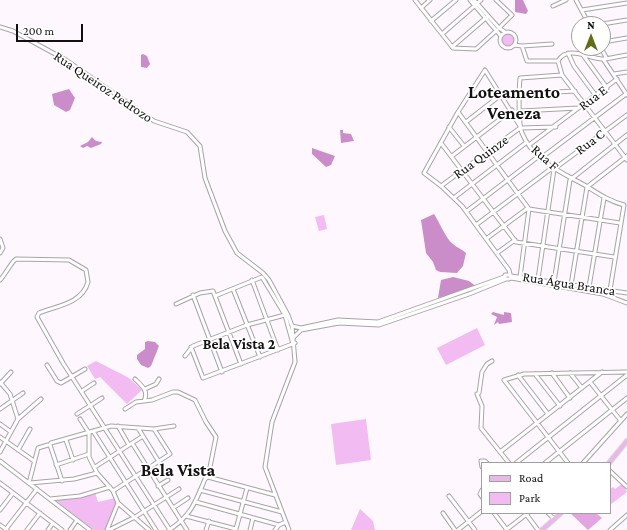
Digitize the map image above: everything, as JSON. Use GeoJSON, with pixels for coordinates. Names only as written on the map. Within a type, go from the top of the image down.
{"type":"FeatureCollection","features":[{"type":"Feature","properties":{"kind":"main road"},"geometry":{"type":"LineString","coordinates":[[610,462],[627,441]]}},
{"type":"Feature","properties":{"kind":"main road"},"geometry":{"type":"LineString","coordinates":[[542,530],[560,514]]}},
{"type":"Feature","properties":{"kind":"street"},"geometry":{"type":"LineString","coordinates":[[415,0],[452,48],[456,49],[476,49],[512,15],[496,0]]}},
{"type":"Feature","properties":{"kind":"street"},"geometry":{"type":"LineString","coordinates":[[421,8],[430,0]]}},
{"type":"Feature","properties":{"kind":"street"},"geometry":{"type":"LineString","coordinates":[[432,21],[456,0]]}},
{"type":"Feature","properties":{"kind":"street"},"geometry":{"type":"LineString","coordinates":[[470,0],[476,4]]}},
{"type":"Feature","properties":{"kind":"street"},"geometry":{"type":"LineString","coordinates":[[474,0],[498,29],[501,36],[500,41],[503,46],[508,48],[514,45],[522,46],[552,44]]}},
{"type":"Feature","properties":{"kind":"street"},"geometry":{"type":"LineString","coordinates":[[442,34],[481,0]]}},
{"type":"Feature","properties":{"kind":"street"},"geometry":{"type":"LineString","coordinates":[[553,6],[566,0]]}},
{"type":"Feature","properties":{"kind":"street"},"geometry":{"type":"LineString","coordinates":[[576,0],[585,16]]}},
{"type":"Feature","properties":{"kind":"street"},"geometry":{"type":"LineString","coordinates":[[582,10],[627,3]]}},
{"type":"Feature","properties":{"kind":"street"},"geometry":{"type":"LineString","coordinates":[[452,48],[487,17]]}},
{"type":"Feature","properties":{"kind":"street"},"geometry":{"type":"LineString","coordinates":[[611,23],[627,20]]}},
{"type":"Feature","properties":{"kind":"street","name":"Rua Queiroz Pedrozo"},"geometry":{"type":"LineString","coordinates":[[0,27],[13,31],[66,60],[146,117],[160,124],[177,128],[190,134],[200,146],[205,178],[225,232],[237,253],[263,273],[269,280],[286,315]]}},
{"type":"Feature","properties":{"kind":"street"},"geometry":{"type":"LineString","coordinates":[[498,29],[505,32],[511,32],[515,36],[516,41],[514,45]]}},
{"type":"Feature","properties":{"kind":"street"},"geometry":{"type":"LineString","coordinates":[[501,36],[505,32]]}},
{"type":"Feature","properties":{"kind":"street"},"geometry":{"type":"LineString","coordinates":[[611,41],[627,38]]}},
{"type":"Feature","properties":{"kind":"street"},"geometry":{"type":"LineString","coordinates":[[522,46],[527,61],[559,59],[568,53],[571,54]]}},
{"type":"Feature","properties":{"kind":"street"},"geometry":{"type":"LineString","coordinates":[[568,53],[574,66],[596,96]]}},
{"type":"Feature","properties":{"kind":"street"},"geometry":{"type":"LineString","coordinates":[[583,56],[605,59],[627,55]]}},
{"type":"Feature","properties":{"kind":"street"},"geometry":{"type":"LineString","coordinates":[[583,56],[607,88]]}},
{"type":"Feature","properties":{"kind":"street"},"geometry":{"type":"LineString","coordinates":[[467,211],[508,179],[627,95],[626,89],[617,79],[604,56]]}},
{"type":"Feature","properties":{"kind":"street"},"geometry":{"type":"LineString","coordinates":[[559,59],[562,75],[626,158],[587,187],[571,286]]}},
{"type":"Feature","properties":{"kind":"street"},"geometry":{"type":"LineString","coordinates":[[511,276],[509,270],[467,211],[455,197],[424,174],[449,127],[485,70],[512,110],[520,127],[556,127]]}},
{"type":"Feature","properties":{"kind":"street"},"geometry":{"type":"LineString","coordinates":[[614,74],[627,72]]}},
{"type":"Feature","properties":{"kind":"street","name":"Rua F"},"geometry":{"type":"LineString","coordinates":[[562,75],[523,77],[520,79],[520,127],[528,144],[553,169],[604,198],[624,205],[620,224]]}},
{"type":"Feature","properties":{"kind":"street","name":"Rua E"},"geometry":{"type":"LineString","coordinates":[[455,197],[528,144],[556,127],[578,108],[607,88],[617,79]]}},
{"type":"Feature","properties":{"kind":"street"},"geometry":{"type":"LineString","coordinates":[[520,94],[575,91]]}},
{"type":"Feature","properties":{"kind":"street"},"geometry":{"type":"LineString","coordinates":[[466,122],[502,94]]}},
{"type":"Feature","properties":{"kind":"street"},"geometry":{"type":"LineString","coordinates":[[520,112],[578,108]]}},
{"type":"Feature","properties":{"kind":"street"},"geometry":{"type":"LineString","coordinates":[[452,156],[512,110]]}},
{"type":"Feature","properties":{"kind":"street"},"geometry":{"type":"LineString","coordinates":[[458,112],[529,209],[520,277]]}},
{"type":"Feature","properties":{"kind":"street","name":"Rua C"},"geometry":{"type":"LineString","coordinates":[[476,225],[627,115]]}},
{"type":"Feature","properties":{"kind":"street"},"geometry":{"type":"LineString","coordinates":[[449,127],[464,146]]}},
{"type":"Feature","properties":{"kind":"street","name":"Rua Quinze"},"geometry":{"type":"LineString","coordinates":[[441,186],[520,127]]}},
{"type":"Feature","properties":{"kind":"street"},"geometry":{"type":"LineString","coordinates":[[554,282],[572,179],[627,135]]}},
{"type":"Feature","properties":{"kind":"street"},"geometry":{"type":"LineString","coordinates":[[441,143],[495,211],[514,240],[542,246],[614,257]]}},
{"type":"Feature","properties":{"kind":"street"},"geometry":{"type":"LineString","coordinates":[[538,279],[553,169]]}},
{"type":"Feature","properties":{"kind":"street"},"geometry":{"type":"LineString","coordinates":[[589,287],[604,198]]}},
{"type":"Feature","properties":{"kind":"street"},"geometry":{"type":"LineString","coordinates":[[486,238],[529,209],[620,224],[608,290],[615,298]]}},
{"type":"Feature","properties":{"kind":"street"},"geometry":{"type":"LineString","coordinates":[[0,239],[3,248],[0,253]]}},
{"type":"Feature","properties":{"kind":"street"},"geometry":{"type":"LineString","coordinates":[[497,253],[514,240]]}},
{"type":"Feature","properties":{"kind":"street"},"geometry":{"type":"LineString","coordinates":[[0,280],[16,258],[64,259],[78,263],[86,270],[88,282],[84,292],[63,305],[39,313],[37,318],[170,530],[182,522],[196,502],[205,479],[208,477],[216,437],[206,422],[196,402],[192,398],[176,392],[132,404],[125,409]]}},
{"type":"Feature","properties":{"kind":"street"},"geometry":{"type":"LineString","coordinates":[[292,326],[300,328],[338,320],[378,322],[511,276],[571,286],[603,294],[627,304]]}},
{"type":"Feature","properties":{"kind":"street","name":"Rua Água Branca"},"geometry":{"type":"LineString","coordinates":[[511,276],[627,293]]}},
{"type":"Feature","properties":{"kind":"street"},"geometry":{"type":"LineString","coordinates":[[215,296],[252,280],[263,278],[292,326],[295,362],[272,422],[265,471],[289,530]]}},
{"type":"Feature","properties":{"kind":"street"},"geometry":{"type":"LineString","coordinates":[[294,337],[301,330],[339,323],[379,325],[469,294],[505,278]]}},
{"type":"Feature","properties":{"kind":"street"},"geometry":{"type":"LineString","coordinates":[[252,280],[278,350]]}},
{"type":"Feature","properties":{"kind":"street"},"geometry":{"type":"LineString","coordinates":[[233,289],[260,357]]}},
{"type":"Feature","properties":{"kind":"street"},"geometry":{"type":"LineString","coordinates":[[176,304],[194,295],[213,291],[241,364]]}},
{"type":"Feature","properties":{"kind":"street"},"geometry":{"type":"LineString","coordinates":[[194,295],[222,372]]}},
{"type":"Feature","properties":{"kind":"street"},"geometry":{"type":"LineString","coordinates":[[185,356],[191,347],[209,339],[247,325],[286,315]]}},
{"type":"Feature","properties":{"kind":"street"},"geometry":{"type":"LineString","coordinates":[[286,315],[294,343]]}},
{"type":"Feature","properties":{"kind":"street"},"geometry":{"type":"LineString","coordinates":[[191,347],[203,378],[222,372],[294,343]]}},
{"type":"Feature","properties":{"kind":"street"},"geometry":{"type":"LineString","coordinates":[[492,361],[484,369],[479,393],[477,394],[482,406],[482,430],[508,462]]}},
{"type":"Feature","properties":{"kind":"street"},"geometry":{"type":"LineString","coordinates":[[48,366],[59,383],[85,368]]}},
{"type":"Feature","properties":{"kind":"street"},"geometry":{"type":"LineString","coordinates":[[10,372],[0,383],[7,389],[18,419]]}},
{"type":"Feature","properties":{"kind":"street"},"geometry":{"type":"LineString","coordinates":[[500,452],[602,372]]}},
{"type":"Feature","properties":{"kind":"street"},"geometry":{"type":"LineString","coordinates":[[567,462],[504,380],[518,375],[627,372]]}},
{"type":"Feature","properties":{"kind":"street"},"geometry":{"type":"LineString","coordinates":[[552,373],[570,398]]}},
{"type":"Feature","properties":{"kind":"street"},"geometry":{"type":"LineString","coordinates":[[570,373],[582,388]]}},
{"type":"Feature","properties":{"kind":"street"},"geometry":{"type":"LineString","coordinates":[[535,374],[560,406]]}},
{"type":"Feature","properties":{"kind":"street"},"geometry":{"type":"LineString","coordinates":[[518,375],[548,414]]}},
{"type":"Feature","properties":{"kind":"street"},"geometry":{"type":"LineString","coordinates":[[517,462],[627,375]]}},
{"type":"Feature","properties":{"kind":"street"},"geometry":{"type":"LineString","coordinates":[[135,379],[145,389],[146,397],[144,401]]}},
{"type":"Feature","properties":{"kind":"street"},"geometry":{"type":"LineString","coordinates":[[145,389],[156,384],[158,379]]}},
{"type":"Feature","properties":{"kind":"street"},"geometry":{"type":"LineString","coordinates":[[590,382],[621,421]]}},
{"type":"Feature","properties":{"kind":"street"},"geometry":{"type":"LineString","coordinates":[[82,391],[94,383]]}},
{"type":"Feature","properties":{"kind":"street"},"geometry":{"type":"LineString","coordinates":[[0,408],[23,393]]}},
{"type":"Feature","properties":{"kind":"street"},"geometry":{"type":"LineString","coordinates":[[77,414],[102,398]]}},
{"type":"Feature","properties":{"kind":"street"},"geometry":{"type":"LineString","coordinates":[[546,462],[627,398]]}},
{"type":"Feature","properties":{"kind":"street"},"geometry":{"type":"LineString","coordinates":[[0,452],[18,419],[41,399]]}},
{"type":"Feature","properties":{"kind":"street"},"geometry":{"type":"LineString","coordinates":[[584,462],[627,414]]}},
{"type":"Feature","properties":{"kind":"street"},"geometry":{"type":"LineString","coordinates":[[80,419],[89,433],[89,454],[97,473],[113,491],[118,503],[135,517],[147,530]]}},
{"type":"Feature","properties":{"kind":"street"},"geometry":{"type":"LineString","coordinates":[[0,424],[11,432]]}},
{"type":"Feature","properties":{"kind":"street"},"geometry":{"type":"LineString","coordinates":[[118,426],[188,530]]}},
{"type":"Feature","properties":{"kind":"street"},"geometry":{"type":"LineString","coordinates":[[62,481],[50,444],[89,433],[104,427],[118,426],[154,428],[174,426]]}},
{"type":"Feature","properties":{"kind":"street"},"geometry":{"type":"LineString","coordinates":[[138,428],[164,470]]}},
{"type":"Feature","properties":{"kind":"street"},"geometry":{"type":"LineString","coordinates":[[113,491],[170,454],[154,428]]}},
{"type":"Feature","properties":{"kind":"street"},"geometry":{"type":"LineString","coordinates":[[18,450],[30,429]]}},
{"type":"Feature","properties":{"kind":"street"},"geometry":{"type":"LineString","coordinates":[[93,431],[108,458],[156,530]]}},
{"type":"Feature","properties":{"kind":"street"},"geometry":{"type":"LineString","coordinates":[[95,467],[143,436]]}},
{"type":"Feature","properties":{"kind":"street"},"geometry":{"type":"LineString","coordinates":[[0,437],[34,461]]}},
{"type":"Feature","properties":{"kind":"street"},"geometry":{"type":"LineString","coordinates":[[66,440],[73,460]]}},
{"type":"Feature","properties":{"kind":"street"},"geometry":{"type":"LineString","coordinates":[[29,482],[38,448],[48,445]]}},
{"type":"Feature","properties":{"kind":"street"},"geometry":{"type":"LineString","coordinates":[[56,465],[89,454]]}},
{"type":"Feature","properties":{"kind":"street"},"geometry":{"type":"LineString","coordinates":[[0,461],[90,530]]}},
{"type":"Feature","properties":{"kind":"street"},"geometry":{"type":"LineString","coordinates":[[611,472],[627,487]]}},
{"type":"Feature","properties":{"kind":"street"},"geometry":{"type":"LineString","coordinates":[[29,482],[62,481],[81,478],[97,473]]}},
{"type":"Feature","properties":{"kind":"street"},"geometry":{"type":"LineString","coordinates":[[208,477],[275,496]]}},
{"type":"Feature","properties":{"kind":"street"},"geometry":{"type":"LineString","coordinates":[[158,486],[168,480]]}},
{"type":"Feature","properties":{"kind":"street"},"geometry":{"type":"LineString","coordinates":[[0,483],[62,530]]}},
{"type":"Feature","properties":{"kind":"street"},"geometry":{"type":"LineString","coordinates":[[50,499],[80,496],[110,487]]}},
{"type":"Feature","properties":{"kind":"street"},"geometry":{"type":"LineString","coordinates":[[186,516],[236,529],[247,488]]}},
{"type":"Feature","properties":{"kind":"street"},"geometry":{"type":"LineString","coordinates":[[0,525],[7,530],[37,489]]}},
{"type":"Feature","properties":{"kind":"street"},"geometry":{"type":"LineString","coordinates":[[110,530],[135,517],[179,489]]}},
{"type":"Feature","properties":{"kind":"street"},"geometry":{"type":"LineString","coordinates":[[200,490],[282,512]]}},
{"type":"Feature","properties":{"kind":"street"},"geometry":{"type":"LineString","coordinates":[[0,510],[13,493]]}},
{"type":"Feature","properties":{"kind":"street"},"geometry":{"type":"LineString","coordinates":[[449,496],[475,530]]}},
{"type":"Feature","properties":{"kind":"street"},"geometry":{"type":"LineString","coordinates":[[173,508],[188,498]]}},
{"type":"Feature","properties":{"kind":"street"},"geometry":{"type":"LineString","coordinates":[[196,502],[279,525]]}},
{"type":"Feature","properties":{"kind":"street"},"geometry":{"type":"LineString","coordinates":[[110,530],[118,503]]}},
{"type":"Feature","properties":{"kind":"street"},"geometry":{"type":"LineString","coordinates":[[443,513],[457,530],[481,512]]}},
{"type":"Feature","properties":{"kind":"street"},"geometry":{"type":"LineString","coordinates":[[27,530],[40,513]]}},
{"type":"Feature","properties":{"kind":"street"},"geometry":{"type":"LineString","coordinates":[[495,514],[507,530],[526,514]]}},
{"type":"Feature","properties":{"kind":"street"},"geometry":{"type":"LineString","coordinates":[[528,514],[538,530]]}},
{"type":"Feature","properties":{"kind":"street"},"geometry":{"type":"LineString","coordinates":[[549,514],[554,519]]}},
{"type":"Feature","properties":{"kind":"street"},"geometry":{"type":"LineString","coordinates":[[610,530],[627,515]]}},
{"type":"Feature","properties":{"kind":"street"},"geometry":{"type":"LineString","coordinates":[[250,530],[253,518]]}},
{"type":"Feature","properties":{"kind":"street"},"geometry":{"type":"LineString","coordinates":[[70,530],[77,520]]}},
{"type":"Feature","properties":{"kind":"street"},"geometry":{"type":"LineString","coordinates":[[206,530],[209,522]]}},
{"type":"Feature","properties":{"kind":"street"},"geometry":{"type":"LineString","coordinates":[[276,530],[279,525],[286,522]]}},
{"type":"Feature","properties":{"kind":"street"},"geometry":{"type":"LineString","coordinates":[[48,530],[53,523]]}},
{"type":"Feature","properties":{"kind":"street"},"geometry":{"type":"LineString","coordinates":[[221,530],[222,525]]}},
{"type":"Feature","properties":{"kind":"street"},"geometry":{"type":"LineString","coordinates":[[72,526],[77,530]]}},
{"type":"Feature","properties":{"kind":"green space"},"geometry":{"type":"Polygon","coordinates":[[[508,33],[513,35],[515,40],[513,45],[508,47],[503,45],[501,40],[503,35],[508,33]]]}},
{"type":"Feature","properties":{"kind":"green space"},"geometry":{"type":"Polygon","coordinates":[[[324,215],[327,229],[319,231],[315,217],[324,215]]]}},
{"type":"Feature","properties":{"kind":"green space"},"geometry":{"type":"Polygon","coordinates":[[[477,328],[485,345],[446,365],[437,348],[477,328]]]}},
{"type":"Feature","properties":{"kind":"green space"},"geometry":{"type":"Polygon","coordinates":[[[96,361],[129,378],[142,390],[127,404],[100,377],[95,379],[87,366],[96,361]]]}},
{"type":"Feature","properties":{"kind":"green space"},"geometry":{"type":"Polygon","coordinates":[[[366,419],[371,460],[336,465],[331,424],[366,419]]]}},
{"type":"Feature","properties":{"kind":"green space"},"geometry":{"type":"Polygon","coordinates":[[[622,484],[627,492],[611,504],[611,488],[613,487],[615,489],[622,484]]]}},
{"type":"Feature","properties":{"kind":"green space"},"geometry":{"type":"Polygon","coordinates":[[[95,492],[98,502],[115,498],[117,504],[105,530],[94,530],[55,500],[95,492]]]}},
{"type":"Feature","properties":{"kind":"green space"},"geometry":{"type":"Polygon","coordinates":[[[360,509],[373,521],[375,530],[351,530],[360,509]]]}},
{"type":"Feature","properties":{"kind":"shaded area"},"geometry":{"type":"Polygon","coordinates":[[[515,0],[523,0],[528,11],[526,14],[515,12],[515,0]]]}},
{"type":"Feature","properties":{"kind":"shaded area"},"geometry":{"type":"Polygon","coordinates":[[[143,54],[147,56],[150,64],[147,68],[141,67],[141,55],[143,54]]]}},
{"type":"Feature","properties":{"kind":"shaded area"},"geometry":{"type":"Polygon","coordinates":[[[69,89],[75,98],[70,110],[66,112],[54,105],[52,94],[69,89]]]}},
{"type":"Feature","properties":{"kind":"shaded area"},"geometry":{"type":"Polygon","coordinates":[[[340,130],[343,130],[343,133],[351,134],[354,141],[341,143],[340,130]]]}},
{"type":"Feature","properties":{"kind":"shaded area"},"geometry":{"type":"Polygon","coordinates":[[[92,137],[96,141],[102,142],[101,144],[91,148],[87,146],[83,148],[80,146],[88,142],[92,137]]]}},
{"type":"Feature","properties":{"kind":"shaded area"},"geometry":{"type":"Polygon","coordinates":[[[312,148],[335,156],[331,165],[326,167],[312,154],[312,148]]]}},
{"type":"Feature","properties":{"kind":"shaded area"},"geometry":{"type":"Polygon","coordinates":[[[434,214],[450,242],[466,253],[463,266],[457,273],[440,272],[436,270],[433,262],[426,253],[421,220],[434,214]]]}},
{"type":"Feature","properties":{"kind":"shaded area"},"geometry":{"type":"Polygon","coordinates":[[[453,277],[469,281],[477,287],[450,296],[438,298],[441,280],[453,277]]]}},
{"type":"Feature","properties":{"kind":"shaded area"},"geometry":{"type":"Polygon","coordinates":[[[493,312],[504,315],[504,312],[511,313],[512,322],[499,324],[498,322],[494,325],[497,317],[491,314],[493,312]]]}},
{"type":"Feature","properties":{"kind":"shaded area"},"geometry":{"type":"Polygon","coordinates":[[[145,342],[155,342],[159,346],[151,366],[148,368],[141,365],[137,359],[137,355],[145,349],[145,342]]]}},
{"type":"Feature","properties":{"kind":"shaded area"},"geometry":{"type":"Polygon","coordinates":[[[571,514],[597,514],[602,518],[588,530],[571,514]]]}},
{"type":"Feature","properties":{"kind":"district","name":"Loteamento Veneza"},"geometry":{"type":"Point","coordinates":[514,102]}},
{"type":"Feature","properties":{"kind":"district","name":"Bela Vista 2"},"geometry":{"type":"Point","coordinates":[239,344]}},
{"type":"Feature","properties":{"kind":"district","name":"Bela Vista"},"geometry":{"type":"Point","coordinates":[178,470]}}]}
